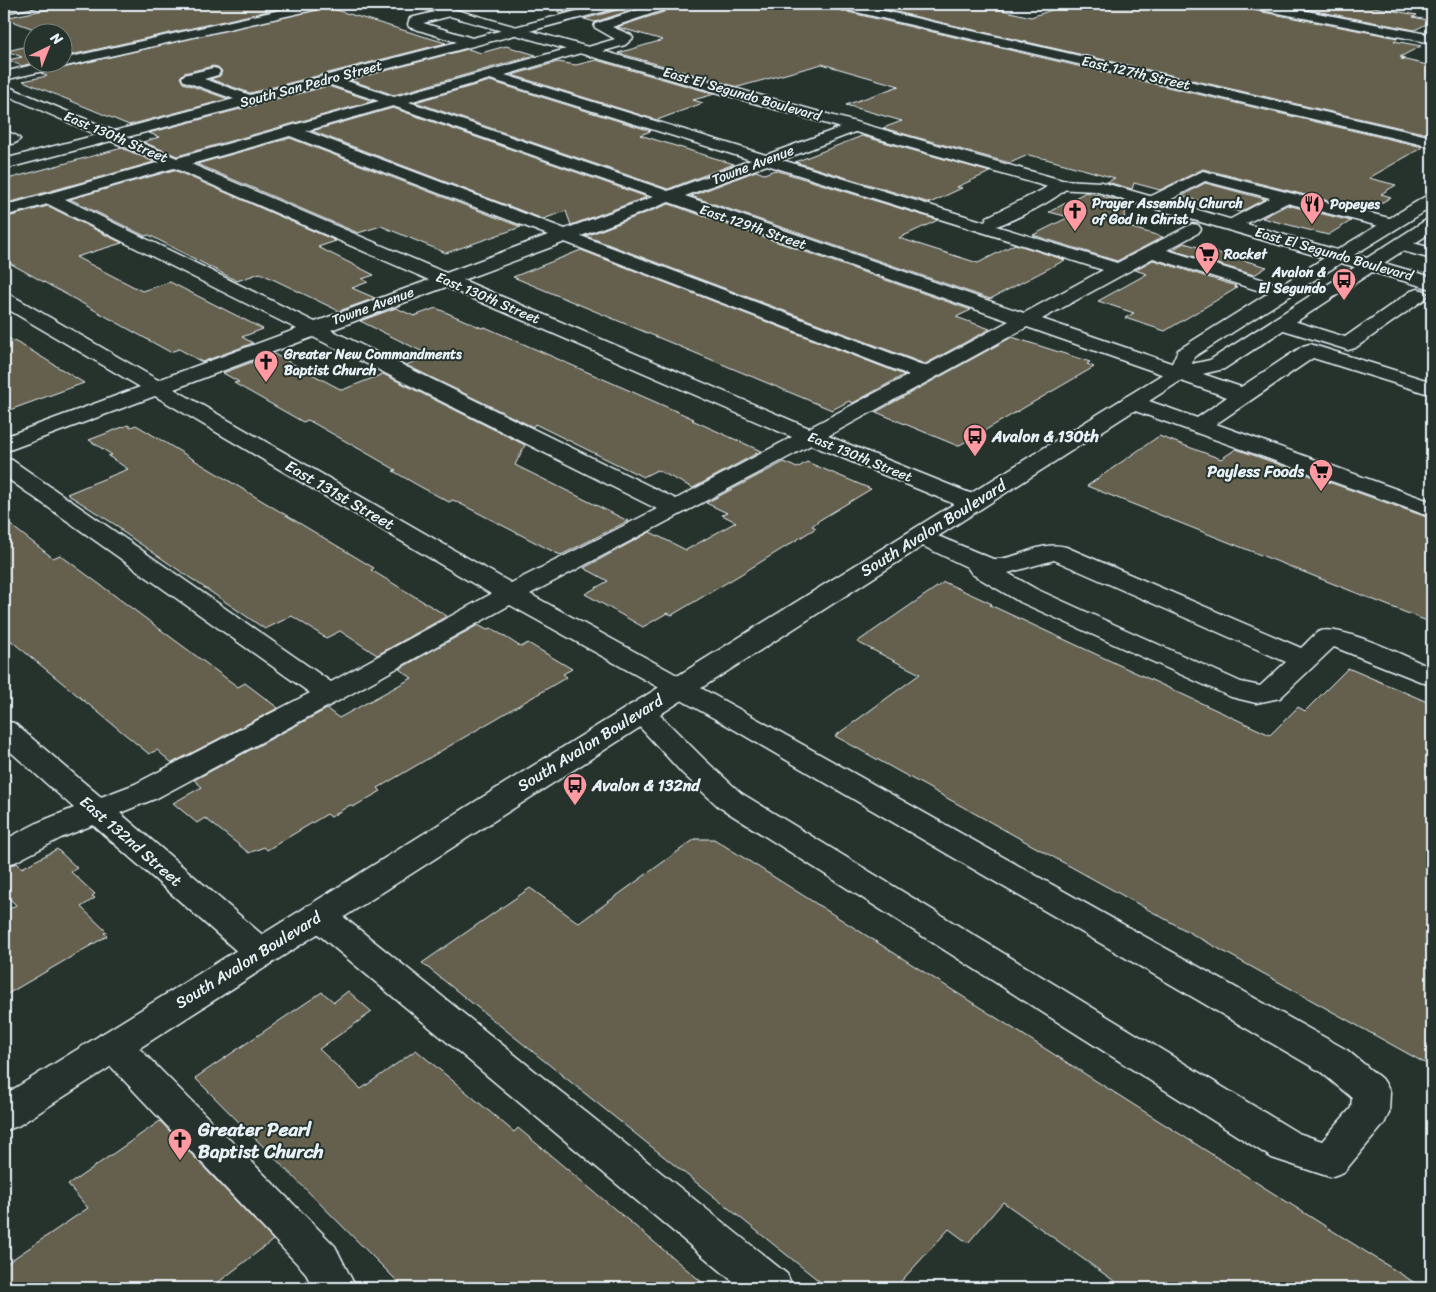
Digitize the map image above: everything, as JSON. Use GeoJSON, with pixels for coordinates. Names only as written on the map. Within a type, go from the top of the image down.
{"type":"FeatureCollection","features":[{"type":"Feature","properties":{"kind":"street"},"geometry":{"type":"LineString","coordinates":[[4,9],[32,4]]}},
{"type":"Feature","properties":{"kind":"street"},"geometry":{"type":"LineString","coordinates":[[4,76],[322,4]]}},
{"type":"Feature","properties":{"kind":"street","name":"East El Segundo Boulevard"},"geometry":{"type":"LineString","coordinates":[[422,4],[1061,185],[1095,186],[1371,264],[1427,292]]}},
{"type":"Feature","properties":{"kind":"street"},"geometry":{"type":"LineString","coordinates":[[468,4],[414,21],[414,24],[471,42]]}},
{"type":"Feature","properties":{"kind":"street","name":"South San Pedro Street"},"geometry":{"type":"LineString","coordinates":[[4,164],[618,4]]}},
{"type":"Feature","properties":{"kind":"street"},"geometry":{"type":"LineString","coordinates":[[4,211],[392,102],[483,73],[620,42],[626,38],[600,27],[659,7],[651,4]]}},
{"type":"Feature","properties":{"kind":"street","name":"East 127th Street"},"geometry":{"type":"LineString","coordinates":[[839,4],[1432,142]]}},
{"type":"Feature","properties":{"kind":"street"},"geometry":{"type":"LineString","coordinates":[[1252,4],[1432,39]]}},
{"type":"Feature","properties":{"kind":"street"},"geometry":{"type":"LineString","coordinates":[[563,6],[585,12]]}},
{"type":"Feature","properties":{"kind":"street"},"geometry":{"type":"LineString","coordinates":[[420,55],[442,62]]}},
{"type":"Feature","properties":{"kind":"street"},"geometry":{"type":"LineString","coordinates":[[459,67],[1118,269]]}},
{"type":"Feature","properties":{"kind":"street"},"geometry":{"type":"LineString","coordinates":[[213,72],[188,78],[250,100]]}},
{"type":"Feature","properties":{"kind":"street","name":"East 129th Street"},"geometry":{"type":"LineString","coordinates":[[328,79],[666,198],[1243,395]]}},
{"type":"Feature","properties":{"kind":"street","name":"East 130th Street"},"geometry":{"type":"LineString","coordinates":[[4,89],[810,437],[973,504]]}},
{"type":"Feature","properties":{"kind":"street"},"geometry":{"type":"LineString","coordinates":[[4,101],[22,97]]}},
{"type":"Feature","properties":{"kind":"street","name":"Towne Avenue"},"geometry":{"type":"LineString","coordinates":[[4,444],[152,387],[666,198],[855,126]]}},
{"type":"Feature","properties":{"kind":"street"},"geometry":{"type":"LineString","coordinates":[[292,130],[926,374]]}},
{"type":"Feature","properties":{"kind":"street"},"geometry":{"type":"LineString","coordinates":[[1153,202],[1228,163]]}},
{"type":"Feature","properties":{"kind":"street"},"geometry":{"type":"LineString","coordinates":[[1203,176],[1391,224]]}},
{"type":"Feature","properties":{"kind":"street"},"geometry":{"type":"LineString","coordinates":[[993,221],[1048,194],[1061,185]]}},
{"type":"Feature","properties":{"kind":"street","name":"East El Segundo Boulevard"},"geometry":{"type":"LineString","coordinates":[[1061,185],[1072,195],[1321,267],[1427,292]]}},
{"type":"Feature","properties":{"kind":"street"},"geometry":{"type":"LineString","coordinates":[[1233,225],[1285,197]]}},
{"type":"Feature","properties":{"kind":"street"},"geometry":{"type":"LineString","coordinates":[[51,198],[676,509]]}},
{"type":"Feature","properties":{"kind":"street"},"geometry":{"type":"LineString","coordinates":[[1178,373],[1185,354],[1321,267],[1432,200]]}},
{"type":"Feature","properties":{"kind":"street","name":"South Avalon Boulevard"},"geometry":{"type":"LineString","coordinates":[[4,1115],[678,687],[973,504],[1178,373],[1217,365],[1432,224]]}},
{"type":"Feature","properties":{"kind":"street"},"geometry":{"type":"LineString","coordinates":[[4,854],[50,830],[146,791],[330,694],[510,594],[676,509],[1192,229]]}},
{"type":"Feature","properties":{"kind":"street"},"geometry":{"type":"LineString","coordinates":[[1401,245],[1432,254]]}},
{"type":"Feature","properties":{"kind":"street"},"geometry":{"type":"LineString","coordinates":[[1151,251],[1283,292]]}},
{"type":"Feature","properties":{"kind":"street"},"geometry":{"type":"LineString","coordinates":[[1348,344],[1427,292]]}},
{"type":"Feature","properties":{"kind":"street","name":"East 131st Street"},"geometry":{"type":"LineString","coordinates":[[4,300],[510,594],[678,687],[1334,1061],[1371,1092],[1370,1113],[1330,1160],[1286,1146],[730,800],[693,766],[640,712]]}},
{"type":"Feature","properties":{"kind":"street"},"geometry":{"type":"LineString","coordinates":[[1281,323],[1348,344],[1365,353],[1432,374]]}},
{"type":"Feature","properties":{"kind":"street"},"geometry":{"type":"LineString","coordinates":[[1262,334],[1432,389]]}},
{"type":"Feature","properties":{"kind":"street"},"geometry":{"type":"LineString","coordinates":[[1199,426],[1310,350]]}},
{"type":"Feature","properties":{"kind":"street"},"geometry":{"type":"LineString","coordinates":[[1132,402],[1432,510]]}},
{"type":"Feature","properties":{"kind":"street"},"geometry":{"type":"LineString","coordinates":[[4,466],[330,694]]}},
{"type":"Feature","properties":{"kind":"street"},"geometry":{"type":"LineString","coordinates":[[921,536],[983,566],[1027,595],[1231,688],[1253,695],[1263,696],[1270,692],[1328,638],[1336,638],[1432,678]]}},
{"type":"Feature","properties":{"kind":"street"},"geometry":{"type":"LineString","coordinates":[[983,566],[1006,568],[1016,565],[1030,556],[1057,552],[1304,660]]}},
{"type":"Feature","properties":{"kind":"street","name":"East 132nd Street"},"geometry":{"type":"LineString","coordinates":[[4,730],[95,811],[260,952]]}},
{"type":"Feature","properties":{"kind":"street"},"geometry":{"type":"LineString","coordinates":[[318,915],[772,1288]]}},
{"type":"Feature","properties":{"kind":"street"},"geometry":{"type":"LineString","coordinates":[[113,1045],[320,1259],[335,1288]]}},
{"type":"Feature","properties":{"kind":"building"},"geometry":{"type":"Polygon","coordinates":[[[74,4],[300,4],[72,55],[72,22],[22,22],[22,25],[4,18],[74,4]]]}},
{"type":"Feature","properties":{"kind":"building"},"geometry":{"type":"Polygon","coordinates":[[[559,4],[597,4],[562,13],[558,12],[559,4]]]}},
{"type":"Feature","properties":{"kind":"building"},"geometry":{"type":"Polygon","coordinates":[[[625,4],[643,4],[644,6],[595,22],[584,19],[621,9],[625,4]]]}},
{"type":"Feature","properties":{"kind":"building"},"geometry":{"type":"Polygon","coordinates":[[[664,4],[831,4],[839,10],[1423,147],[1369,178],[1396,185],[1381,194],[1391,197],[1368,211],[1203,169],[1160,190],[1134,183],[1132,189],[1107,182],[1115,178],[1046,159],[1028,155],[1010,163],[883,128],[902,121],[846,105],[899,86],[822,64],[738,87],[618,53],[663,40],[617,27],[664,12],[667,7],[664,4]]]}},
{"type":"Feature","properties":{"kind":"building"},"geometry":{"type":"Polygon","coordinates":[[[861,4],[997,4],[998,9],[1031,17],[1069,4],[1244,4],[1252,10],[1398,38],[1394,41],[1421,46],[1400,57],[1405,58],[1401,59],[1432,66],[1432,135],[861,4]]]}},
{"type":"Feature","properties":{"kind":"building"},"geometry":{"type":"Polygon","coordinates":[[[1279,4],[1357,4],[1417,15],[1413,17],[1432,21],[1415,30],[1279,4]]]}},
{"type":"Feature","properties":{"kind":"building"},"geometry":{"type":"Polygon","coordinates":[[[326,7],[446,43],[250,93],[210,79],[220,76],[222,71],[218,67],[213,66],[184,73],[180,77],[183,83],[228,99],[129,125],[23,81],[47,76],[41,73],[45,72],[72,72],[72,66],[326,7]]]}},
{"type":"Feature","properties":{"kind":"building"},"geometry":{"type":"Polygon","coordinates":[[[506,46],[536,55],[394,95],[350,80],[468,49],[481,53],[506,46]]]}},
{"type":"Feature","properties":{"kind":"building"},"geometry":{"type":"Polygon","coordinates":[[[22,47],[22,57],[7,51],[22,47]]]}},
{"type":"Feature","properties":{"kind":"building"},"geometry":{"type":"Polygon","coordinates":[[[22,57],[22,66],[8,60],[22,57]]]}},
{"type":"Feature","properties":{"kind":"building"},"geometry":{"type":"Polygon","coordinates":[[[596,60],[715,94],[693,100],[703,103],[657,120],[512,75],[558,62],[576,65],[596,60]]]}},
{"type":"Feature","properties":{"kind":"building"},"geometry":{"type":"Polygon","coordinates":[[[490,81],[651,131],[640,135],[734,164],[668,189],[415,102],[490,81]]]}},
{"type":"Feature","properties":{"kind":"building"},"geometry":{"type":"Polygon","coordinates":[[[328,86],[373,101],[177,156],[143,142],[159,137],[149,133],[328,86]]]}},
{"type":"Feature","properties":{"kind":"building"},"geometry":{"type":"Polygon","coordinates":[[[393,108],[647,197],[571,225],[566,211],[543,219],[312,131],[393,108]]]}},
{"type":"Feature","properties":{"kind":"building"},"geometry":{"type":"Polygon","coordinates":[[[862,136],[990,172],[957,187],[962,188],[930,203],[795,162],[862,136]]]}},
{"type":"Feature","properties":{"kind":"building"},"geometry":{"type":"Polygon","coordinates":[[[290,138],[521,227],[446,253],[381,226],[358,233],[197,164],[290,138]]]}},
{"type":"Feature","properties":{"kind":"building"},"geometry":{"type":"Polygon","coordinates":[[[122,148],[154,162],[4,204],[4,180],[122,148]]]}},
{"type":"Feature","properties":{"kind":"building"},"geometry":{"type":"Polygon","coordinates":[[[174,170],[336,241],[318,247],[374,275],[362,279],[368,282],[352,288],[375,298],[339,311],[260,273],[237,281],[149,235],[145,236],[70,199],[174,170]]]}},
{"type":"Feature","properties":{"kind":"building"},"geometry":{"type":"Polygon","coordinates":[[[775,170],[938,220],[899,238],[978,263],[1015,244],[1065,260],[990,299],[691,196],[756,171],[764,174],[775,170]]]}},
{"type":"Feature","properties":{"kind":"building"},"geometry":{"type":"Polygon","coordinates":[[[1205,183],[1265,199],[1240,212],[1182,196],[1205,183]]]}},
{"type":"Feature","properties":{"kind":"building"},"geometry":{"type":"Polygon","coordinates":[[[1086,192],[1128,203],[1122,225],[1163,237],[1117,261],[1033,235],[1069,217],[1049,212],[1086,192]]]}},
{"type":"Feature","properties":{"kind":"building"},"geometry":{"type":"Polygon","coordinates":[[[669,204],[971,310],[956,317],[990,329],[925,364],[586,236],[669,204]]]}},
{"type":"Feature","properties":{"kind":"building"},"geometry":{"type":"Polygon","coordinates":[[[1287,205],[1351,221],[1328,235],[1262,218],[1287,205]]]}},
{"type":"Feature","properties":{"kind":"building"},"geometry":{"type":"Polygon","coordinates":[[[48,206],[122,243],[76,257],[142,291],[170,282],[263,329],[242,337],[253,343],[202,362],[179,349],[170,352],[4,260],[4,218],[48,206]]]}},
{"type":"Feature","properties":{"kind":"building"},"geometry":{"type":"Polygon","coordinates":[[[1184,243],[1267,267],[1254,275],[1172,250],[1184,243]]]}},
{"type":"Feature","properties":{"kind":"building"},"geometry":{"type":"Polygon","coordinates":[[[581,250],[904,375],[853,403],[849,401],[832,410],[513,277],[581,250]]]}},
{"type":"Feature","properties":{"kind":"building"},"geometry":{"type":"Polygon","coordinates":[[[1153,260],[1236,286],[1234,287],[1237,288],[1165,331],[1125,318],[1134,313],[1098,301],[1147,274],[1135,270],[1153,260]]]}},
{"type":"Feature","properties":{"kind":"building"},"geometry":{"type":"Polygon","coordinates":[[[396,308],[414,316],[436,308],[482,328],[485,327],[694,419],[692,420],[761,451],[693,488],[657,470],[643,477],[535,424],[533,427],[406,365],[421,359],[415,356],[423,352],[360,321],[396,308]]]}},
{"type":"Feature","properties":{"kind":"building"},"geometry":{"type":"Polygon","coordinates":[[[4,336],[27,348],[84,383],[4,412],[4,336]]]}},
{"type":"Feature","properties":{"kind":"building"},"geometry":{"type":"Polygon","coordinates":[[[1012,337],[1090,362],[1087,364],[1094,367],[958,446],[876,412],[1012,337]]]}},
{"type":"Feature","properties":{"kind":"building"},"geometry":{"type":"Polygon","coordinates":[[[274,354],[342,390],[383,374],[525,445],[515,465],[628,521],[561,555],[556,553],[453,500],[449,502],[419,486],[393,471],[396,470],[308,420],[303,422],[234,383],[239,382],[223,373],[274,354]]]}},
{"type":"Feature","properties":{"kind":"building"},"geometry":{"type":"Polygon","coordinates":[[[128,425],[131,427],[136,425],[374,568],[371,570],[447,616],[377,655],[340,631],[326,638],[292,616],[265,629],[120,530],[122,529],[67,494],[128,469],[108,456],[112,455],[89,440],[128,425]]]}},
{"type":"Feature","properties":{"kind":"building"},"geometry":{"type":"Polygon","coordinates":[[[1159,436],[1221,459],[1236,449],[1432,519],[1432,623],[1087,486],[1159,436]]]}},
{"type":"Feature","properties":{"kind":"building"},"geometry":{"type":"Polygon","coordinates":[[[784,462],[797,468],[807,462],[871,489],[818,521],[812,526],[816,528],[738,576],[672,615],[667,613],[643,627],[585,594],[608,581],[584,568],[650,532],[686,550],[736,522],[722,515],[727,513],[706,503],[784,462]]]}},
{"type":"Feature","properties":{"kind":"building"},"geometry":{"type":"Polygon","coordinates":[[[4,520],[53,558],[60,555],[238,687],[245,683],[278,708],[172,763],[157,750],[149,754],[4,635],[4,520]]]}},
{"type":"Feature","properties":{"kind":"building"},"geometry":{"type":"Polygon","coordinates":[[[944,582],[1270,735],[1298,707],[1305,711],[1348,668],[1432,704],[1432,1067],[835,736],[920,674],[857,642],[944,582]]]}},
{"type":"Feature","properties":{"kind":"building"},"geometry":{"type":"Polygon","coordinates":[[[478,625],[487,630],[491,628],[521,647],[528,643],[572,669],[563,674],[567,677],[378,788],[381,791],[353,807],[350,805],[331,817],[327,814],[267,850],[264,847],[249,853],[205,818],[197,823],[173,803],[202,787],[194,780],[327,709],[339,718],[412,678],[399,669],[478,625]]]}},
{"type":"Feature","properties":{"kind":"building"},"geometry":{"type":"Polygon","coordinates":[[[695,839],[714,839],[1423,1288],[1124,1288],[1003,1202],[968,1243],[949,1229],[895,1288],[828,1288],[422,963],[530,888],[579,923],[695,839]]]}},
{"type":"Feature","properties":{"kind":"building"},"geometry":{"type":"Polygon","coordinates":[[[57,849],[77,868],[71,872],[95,894],[92,896],[95,898],[81,907],[107,932],[104,933],[107,936],[4,996],[4,912],[16,905],[4,893],[4,867],[17,863],[22,868],[57,849]]]}},
{"type":"Feature","properties":{"kind":"building"},"geometry":{"type":"Polygon","coordinates":[[[348,991],[372,1012],[319,1049],[361,1089],[416,1050],[514,1132],[518,1128],[709,1288],[404,1288],[195,1078],[322,992],[334,1002],[348,991]]]}},
{"type":"Feature","properties":{"kind":"building"},"geometry":{"type":"Polygon","coordinates":[[[160,1121],[273,1240],[211,1288],[4,1288],[4,1265],[88,1208],[68,1185],[160,1121]]]}},
{"type":"Feature","properties":{"kind":"place","name":"Popeyes"},"geometry":{"type":"Point","coordinates":[1312,225]}},
{"type":"Feature","properties":{"kind":"place","name":"Prayer Assembly Church of God in Christ"},"geometry":{"type":"Point","coordinates":[1075,232]}},
{"type":"Feature","properties":{"kind":"place","name":"Rocket"},"geometry":{"type":"Point","coordinates":[1207,275]}},
{"type":"Feature","properties":{"kind":"place","name":"Avalon & El Segundo"},"geometry":{"type":"Point","coordinates":[1344,301]}},
{"type":"Feature","properties":{"kind":"place","name":"Greater New Commandments Baptist Church"},"geometry":{"type":"Point","coordinates":[266,383]}},
{"type":"Feature","properties":{"kind":"place","name":"Avalon & 130th"},"geometry":{"type":"Point","coordinates":[975,457]}},
{"type":"Feature","properties":{"kind":"place","name":"Payless Foods"},"geometry":{"type":"Point","coordinates":[1321,492]}},
{"type":"Feature","properties":{"kind":"place","name":"Avalon & 132nd"},"geometry":{"type":"Point","coordinates":[575,806]}},
{"type":"Feature","properties":{"kind":"place","name":"Greater Pearl Baptist Church"},"geometry":{"type":"Point","coordinates":[180,1161]}}]}
